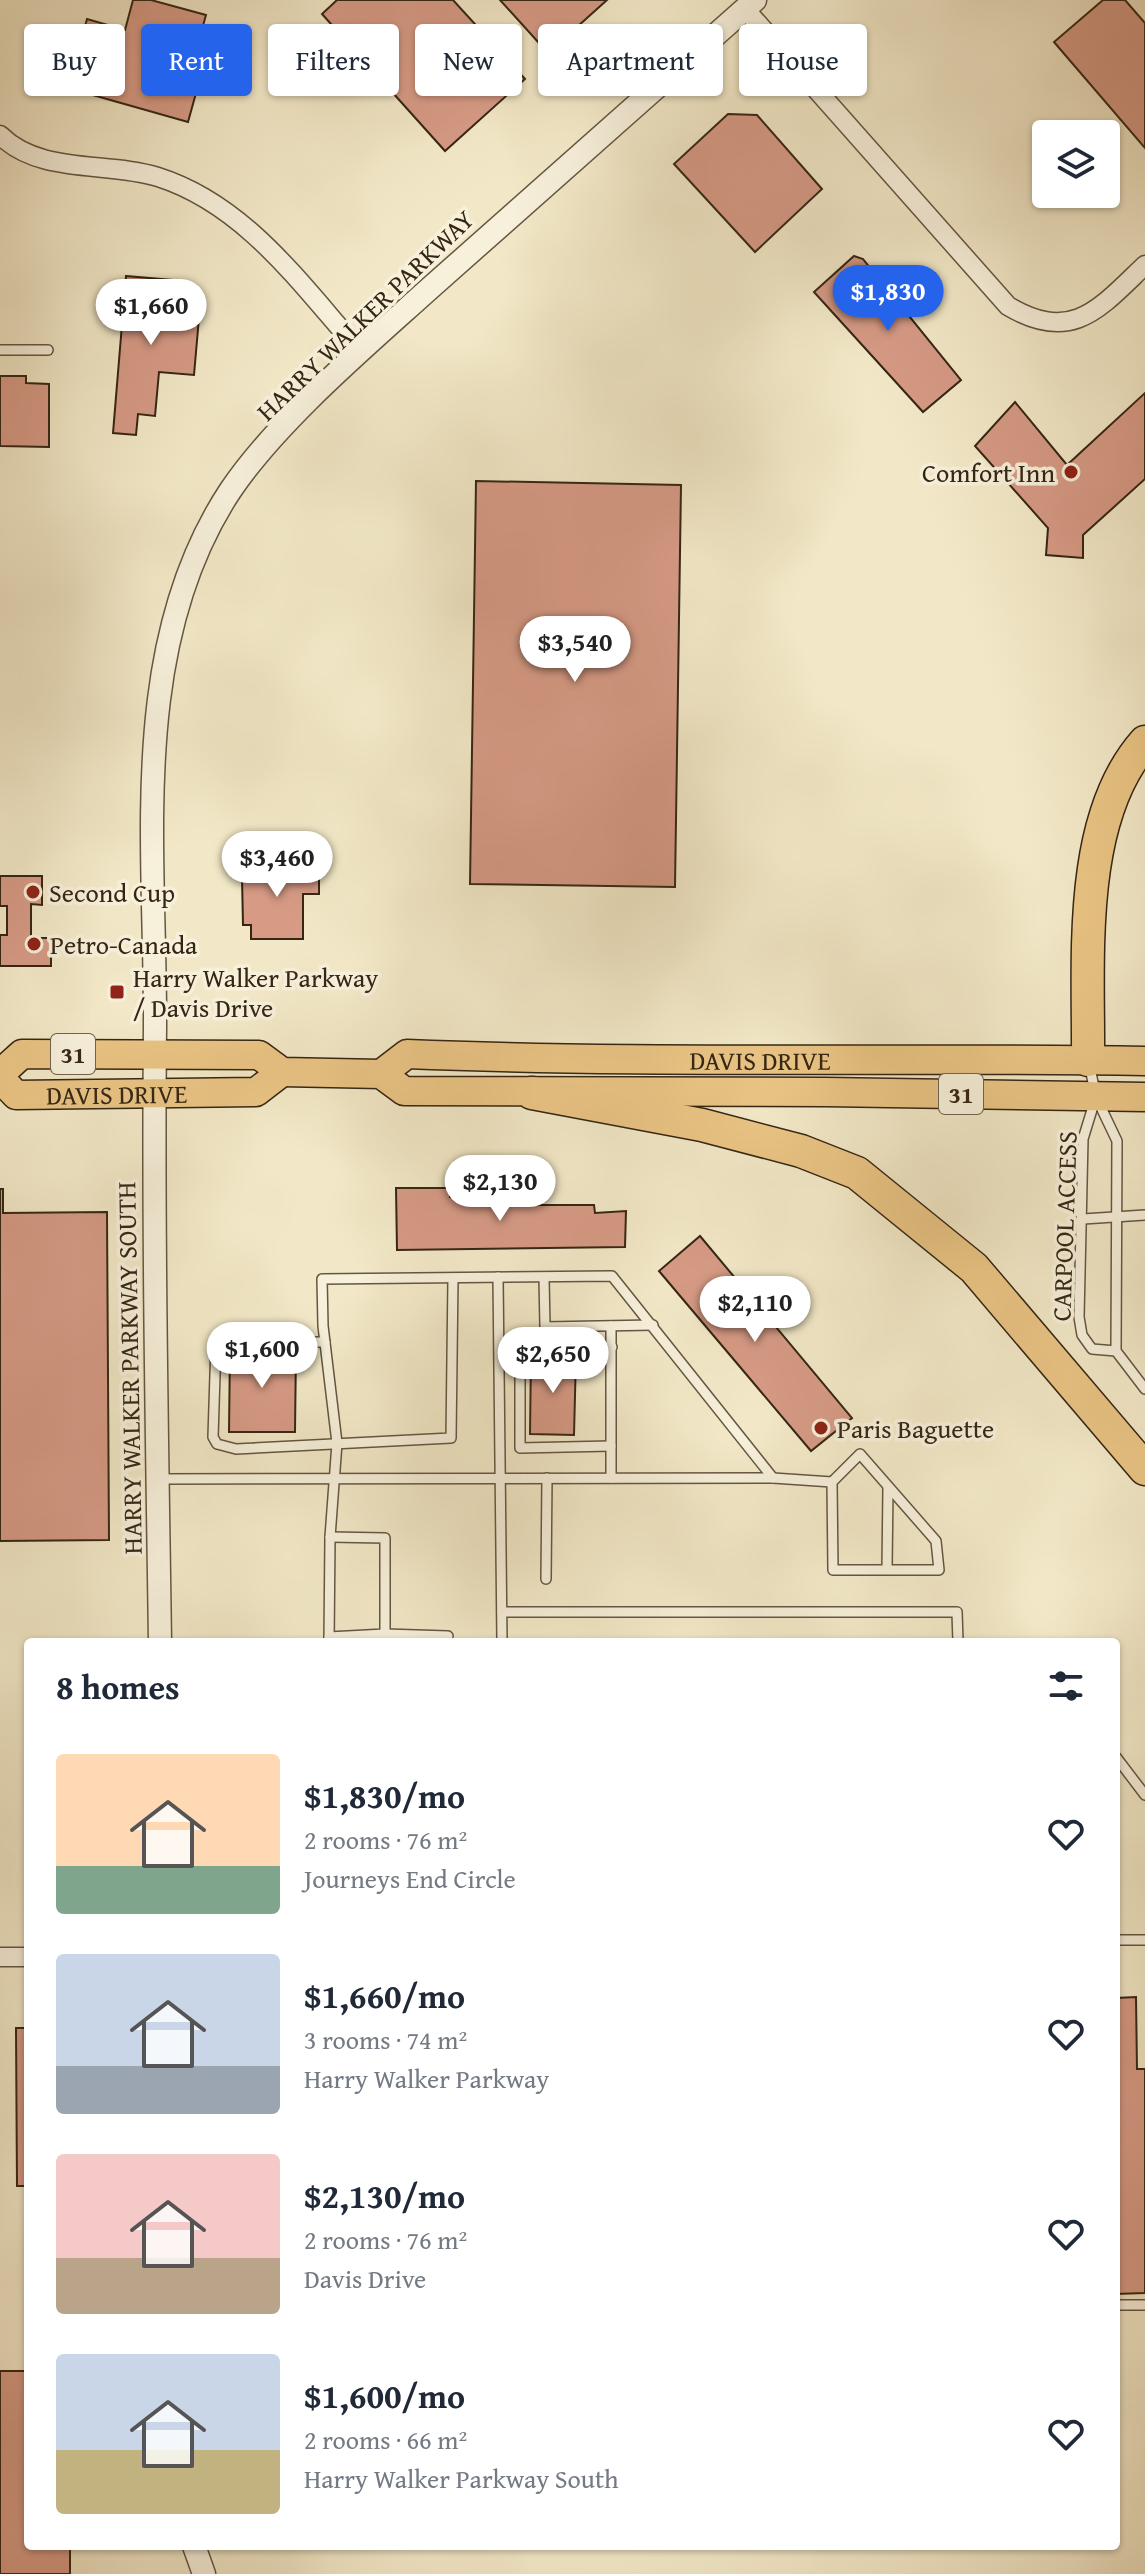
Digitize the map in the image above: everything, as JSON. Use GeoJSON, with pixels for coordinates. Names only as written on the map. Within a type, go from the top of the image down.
{"type":"FeatureCollection","features":[{"type":"Feature","properties":{"kind":"highway"},"geometry":{"type":"LineString","coordinates":[[1088,1060],[1091,905],[1097,845],[1116,787],[1145,742]]}},
{"type":"Feature","properties":{"kind":"highway"},"geometry":{"type":"LineString","coordinates":[[532,1093],[702,1125],[801,1151],[857,1173],[891,1196],[974,1268],[1145,1469]]}},
{"type":"Feature","properties":{"kind":"main road","name":"DAVIS DRIVE"},"geometry":{"type":"LineString","coordinates":[[282,1072],[256,1092],[153,1094],[16,1095],[0,1076],[22,1054],[259,1055],[282,1072],[381,1074],[404,1091],[826,1092],[1145,1097]]}},
{"type":"Feature","properties":{"kind":"main road","name":"DAVIS DRIVE"},"geometry":{"type":"LineString","coordinates":[[381,1074],[407,1054],[562,1061],[955,1057],[1145,1061]]}},
{"type":"Feature","properties":{"kind":"street"},"geometry":{"type":"LineString","coordinates":[[750,4],[1008,306],[1032,320],[1055,325],[1103,306],[1145,265]]}},
{"type":"Feature","properties":{"kind":"street","name":"HARRY WALKER PARKWAY"},"geometry":{"type":"LineString","coordinates":[[153,1094],[156,721],[172,632],[192,565],[231,490],[276,437],[360,351],[750,4]]}},
{"type":"Feature","properties":{"kind":"street"},"geometry":{"type":"LineString","coordinates":[[0,135],[14,149],[34,155],[156,176],[190,190],[253,230],[360,351]]}},
{"type":"Feature","properties":{"kind":"street","name":"HARRY WALKER PARKWAY SOUTH"},"geometry":{"type":"LineString","coordinates":[[153,1094],[160,1638]]}},
{"type":"Feature","properties":{"kind":"street"},"geometry":{"type":"LineString","coordinates":[[0,1957],[24,1957]]}},
{"type":"Feature","properties":{"kind":"street"},"geometry":{"type":"LineString","coordinates":[[195,2550],[204,2574]]}},
{"type":"Feature","properties":{"kind":"lane"},"geometry":{"type":"LineString","coordinates":[[0,350],[48,350]]}},
{"type":"Feature","properties":{"kind":"lane"},"geometry":{"type":"LineString","coordinates":[[1088,1060],[1096,1097]]}},
{"type":"Feature","properties":{"kind":"lane","name":"CARPOOL ACCESS"},"geometry":{"type":"LineString","coordinates":[[1096,1097],[1083,1139],[1079,1317],[1082,1335],[1092,1349],[1116,1351]]}},
{"type":"Feature","properties":{"kind":"lane","name":"CARPOOL ACCESS"},"geometry":{"type":"LineString","coordinates":[[1096,1097],[1117,1141],[1116,1351],[1145,1389]]}},
{"type":"Feature","properties":{"kind":"lane"},"geometry":{"type":"LineString","coordinates":[[1083,1219],[1145,1215]]}},
{"type":"Feature","properties":{"kind":"lane"},"geometry":{"type":"LineString","coordinates":[[329,1638],[330,1537],[337,1443],[325,1342],[322,1279],[612,1276],[773,1478]]}},
{"type":"Feature","properties":{"kind":"lane"},"geometry":{"type":"LineString","coordinates":[[498,1277],[502,1638]]}},
{"type":"Feature","properties":{"kind":"lane"},"geometry":{"type":"LineString","coordinates":[[325,1342],[216,1343],[213,1437],[224,1449],[451,1438],[453,1278]]}},
{"type":"Feature","properties":{"kind":"lane"},"geometry":{"type":"LineString","coordinates":[[544,1278],[545,1327],[653,1325]]}},
{"type":"Feature","properties":{"kind":"lane"},"geometry":{"type":"LineString","coordinates":[[611,1326],[611,1478]]}},
{"type":"Feature","properties":{"kind":"lane"},"geometry":{"type":"LineString","coordinates":[[611,1446],[520,1448],[520,1349],[612,1347]]}},
{"type":"Feature","properties":{"kind":"lane"},"geometry":{"type":"LineString","coordinates":[[860,1454],[936,1541],[939,1570],[833,1570],[832,1482],[860,1454]]}},
{"type":"Feature","properties":{"kind":"lane"},"geometry":{"type":"LineString","coordinates":[[546,1579],[547,1478]]}},
{"type":"Feature","properties":{"kind":"lane"},"geometry":{"type":"LineString","coordinates":[[158,1479],[773,1478],[832,1482]]}},
{"type":"Feature","properties":{"kind":"lane"},"geometry":{"type":"LineString","coordinates":[[887,1569],[888,1487]]}},
{"type":"Feature","properties":{"kind":"lane"},"geometry":{"type":"LineString","coordinates":[[330,1537],[385,1538],[385,1634]]}},
{"type":"Feature","properties":{"kind":"lane"},"geometry":{"type":"LineString","coordinates":[[502,1612],[957,1612],[958,1638]]}},
{"type":"Feature","properties":{"kind":"lane"},"geometry":{"type":"LineString","coordinates":[[340,1638],[385,1634],[448,1636]]}},
{"type":"Feature","properties":{"kind":"lane"},"geometry":{"type":"LineString","coordinates":[[1120,1762],[1145,1795]]}},
{"type":"Feature","properties":{"kind":"lane"},"geometry":{"type":"LineString","coordinates":[[1120,1940],[1145,1940]]}},
{"type":"Feature","properties":{"kind":"lane"},"geometry":{"type":"LineString","coordinates":[[1120,2305],[1145,2305]]}},
{"type":"Feature","properties":{"kind":"building"},"geometry":{"type":"Polygon","coordinates":[[[133,0],[151,0],[206,15],[203,24],[141,24],[141,96],[195,96],[188,122],[96,96],[125,96],[125,30],[133,0]]]}},
{"type":"Feature","properties":{"kind":"building"},"geometry":{"type":"Polygon","coordinates":[[[337,0],[453,0],[475,24],[415,24],[415,96],[506,96],[445,151],[396,96],[399,96],[399,24],[331,24],[322,14],[337,0]]]}},
{"type":"Feature","properties":{"kind":"building"},"geometry":{"type":"Polygon","coordinates":[[[500,0],[607,0],[580,24],[538,24],[538,42],[500,0]]]}},
{"type":"Feature","properties":{"kind":"building"},"geometry":{"type":"Polygon","coordinates":[[[1103,0],[1125,0],[1145,23],[1145,148],[1054,42],[1103,0]]]}},
{"type":"Feature","properties":{"kind":"building"},"geometry":{"type":"Polygon","coordinates":[[[87,19],[104,24],[86,24],[87,19]]]}},
{"type":"Feature","properties":{"kind":"building"},"geometry":{"type":"Polygon","coordinates":[[[728,114],[757,115],[822,189],[755,252],[674,164],[728,114]]]}},
{"type":"Feature","properties":{"kind":"building"},"geometry":{"type":"Polygon","coordinates":[[[854,256],[863,259],[961,380],[923,412],[814,292],[854,256]]]}},
{"type":"Feature","properties":{"kind":"building"},"geometry":{"type":"Polygon","coordinates":[[[126,276],[172,280],[170,304],[200,306],[194,375],[159,372],[155,416],[138,414],[136,435],[113,433],[126,276]]]}},
{"type":"Feature","properties":{"kind":"building"},"geometry":{"type":"Polygon","coordinates":[[[0,376],[26,376],[26,383],[49,384],[49,447],[0,446],[0,376]]]}},
{"type":"Feature","properties":{"kind":"building","name":"Comfort Inn"},"geometry":{"type":"Polygon","coordinates":[[[1145,393],[1145,479],[1083,535],[1083,558],[1046,555],[1048,528],[975,446],[1015,402],[1067,465],[1145,393]]]}},
{"type":"Feature","properties":{"kind":"building"},"geometry":{"type":"Polygon","coordinates":[[[476,481],[681,485],[675,887],[470,884],[476,481]]]}},
{"type":"Feature","properties":{"kind":"building"},"geometry":{"type":"Polygon","coordinates":[[[303,861],[303,868],[319,868],[319,894],[303,894],[303,939],[251,939],[251,925],[243,925],[242,877],[250,877],[251,862],[303,861]]]}},
{"type":"Feature","properties":{"kind":"building"},"geometry":{"type":"Polygon","coordinates":[[[0,876],[42,876],[42,905],[31,904],[31,938],[51,938],[51,966],[0,966],[0,935],[7,935],[7,906],[0,906],[0,876]]]}},
{"type":"Feature","properties":{"kind":"building"},"geometry":{"type":"Polygon","coordinates":[[[396,1188],[450,1188],[450,1197],[522,1196],[524,1205],[594,1205],[595,1213],[626,1211],[625,1247],[397,1250],[396,1188]]]}},
{"type":"Feature","properties":{"kind":"building"},"geometry":{"type":"Polygon","coordinates":[[[0,1189],[3,1189],[3,1213],[107,1212],[109,1540],[0,1541],[0,1189]]]}},
{"type":"Feature","properties":{"kind":"building"},"geometry":{"type":"Polygon","coordinates":[[[700,1236],[852,1418],[811,1451],[659,1271],[700,1236]]]}},
{"type":"Feature","properties":{"kind":"building"},"geometry":{"type":"Polygon","coordinates":[[[230,1349],[296,1349],[295,1432],[229,1432],[230,1349]]]}},
{"type":"Feature","properties":{"kind":"building"},"geometry":{"type":"Polygon","coordinates":[[[531,1356],[576,1356],[574,1435],[530,1434],[531,1356]]]}},
{"type":"Feature","properties":{"kind":"building"},"geometry":{"type":"Polygon","coordinates":[[[1136,1997],[1137,2069],[1145,2069],[1145,2293],[1120,2294],[1120,1998],[1136,1997]]]}},
{"type":"Feature","properties":{"kind":"building"},"geometry":{"type":"Polygon","coordinates":[[[16,2028],[24,2028],[24,2186],[17,2186],[16,2028]]]}},
{"type":"Feature","properties":{"kind":"building"},"geometry":{"type":"Polygon","coordinates":[[[0,2371],[24,2371],[24,2550],[70,2550],[70,2574],[0,2574],[0,2371]]]}},
{"type":"Feature","properties":{"kind":"place","name":"Comfort Inn"},"geometry":{"type":"Point","coordinates":[1071,472]}},
{"type":"Feature","properties":{"kind":"place","name":"Second Cup"},"geometry":{"type":"Point","coordinates":[33,892]}},
{"type":"Feature","properties":{"kind":"place","name":"Petro-Canada"},"geometry":{"type":"Point","coordinates":[34,944]}},
{"type":"Feature","properties":{"kind":"place","name":"Harry Walker Parkway / Davis Drive"},"geometry":{"type":"Point","coordinates":[117,992]}},
{"type":"Feature","properties":{"kind":"place","name":"Paris Baguette"},"geometry":{"type":"Point","coordinates":[821,1428]}}]}
